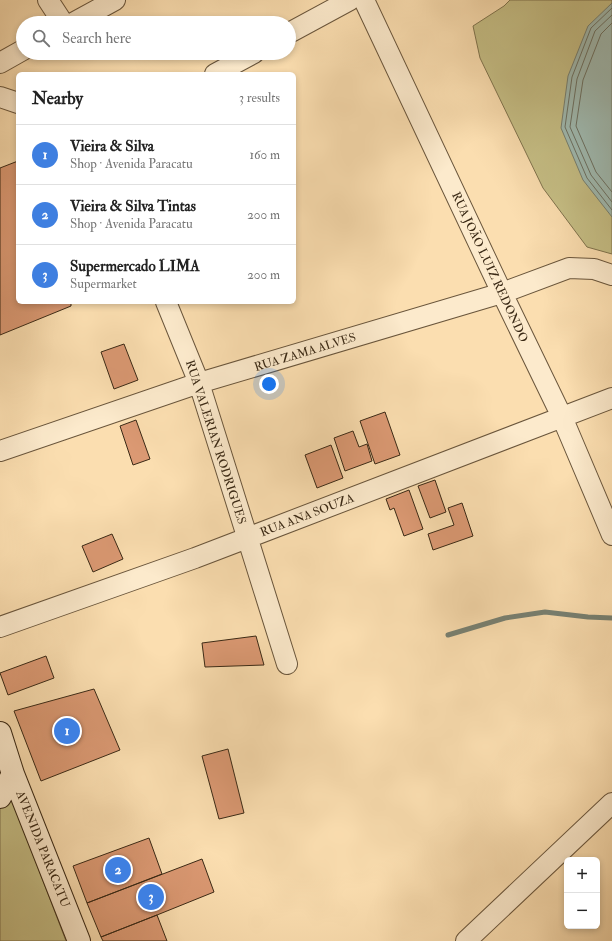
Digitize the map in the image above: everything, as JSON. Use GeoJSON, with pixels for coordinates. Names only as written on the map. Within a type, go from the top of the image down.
{"type":"FeatureCollection","features":[{"type":"Feature","properties":{"kind":"street"},"geometry":{"type":"LineString","coordinates":[[48,0],[58,16]]}},
{"type":"Feature","properties":{"kind":"street"},"geometry":{"type":"LineString","coordinates":[[86,16],[115,0]]}},
{"type":"Feature","properties":{"kind":"street"},"geometry":{"type":"LineString","coordinates":[[296,29],[350,0]]}},
{"type":"Feature","properties":{"kind":"street","name":"RUA JOÃO LUIZ REDONDO"},"geometry":{"type":"LineString","coordinates":[[364,0],[562,417],[612,535]]}},
{"type":"Feature","properties":{"kind":"street"},"geometry":{"type":"LineString","coordinates":[[0,63],[16,54]]}},
{"type":"Feature","properties":{"kind":"street"},"geometry":{"type":"LineString","coordinates":[[220,72],[241,60]]}},
{"type":"Feature","properties":{"kind":"street"},"geometry":{"type":"LineString","coordinates":[[0,97],[16,102]]}},
{"type":"Feature","properties":{"kind":"street","name":"RUA ZAMA ALVES"},"geometry":{"type":"LineString","coordinates":[[0,451],[199,383],[502,293],[569,268],[594,269],[612,275]]}},
{"type":"Feature","properties":{"kind":"street","name":"RUA VALERIAN RODRIGUES"},"geometry":{"type":"LineString","coordinates":[[167,304],[199,383],[287,664]]}},
{"type":"Feature","properties":{"kind":"street","name":"RUA ANA SOUZA"},"geometry":{"type":"LineString","coordinates":[[0,627],[195,558],[612,398]]}},
{"type":"Feature","properties":{"kind":"street","name":"AVENIDA PARACATU"},"geometry":{"type":"LineString","coordinates":[[0,733],[13,774],[79,941]]}},
{"type":"Feature","properties":{"kind":"street"},"geometry":{"type":"LineString","coordinates":[[0,797],[13,774]]}},
{"type":"Feature","properties":{"kind":"street"},"geometry":{"type":"LineString","coordinates":[[466,941],[612,803]]}},
{"type":"Feature","properties":{"kind":"shaded area"},"geometry":{"type":"Polygon","coordinates":[[[510,0],[612,0],[612,254],[587,247],[543,188],[480,58],[473,26],[504,6],[510,0]]]}},
{"type":"Feature","properties":{"kind":"shaded area"},"geometry":{"type":"Polygon","coordinates":[[[9,792],[66,941],[0,941],[0,809],[9,792]]]}},
{"type":"Feature","properties":{"kind":"water"},"geometry":{"type":"Polygon","coordinates":[[[612,3],[612,217],[583,180],[561,128],[568,76],[588,26],[612,3]]]}},
{"type":"Feature","properties":{"kind":"building"},"geometry":{"type":"Polygon","coordinates":[[[16,162],[16,304],[71,304],[71,306],[0,335],[0,168],[16,162]]]}},
{"type":"Feature","properties":{"kind":"building"},"geometry":{"type":"Polygon","coordinates":[[[124,344],[138,380],[114,389],[101,352],[124,344]]]}},
{"type":"Feature","properties":{"kind":"building"},"geometry":{"type":"Polygon","coordinates":[[[385,412],[400,455],[375,464],[360,421],[385,412]]]}},
{"type":"Feature","properties":{"kind":"building"},"geometry":{"type":"Polygon","coordinates":[[[136,420],[150,459],[133,465],[120,426],[136,420]]]}},
{"type":"Feature","properties":{"kind":"building"},"geometry":{"type":"Polygon","coordinates":[[[353,431],[359,447],[367,444],[372,461],[345,471],[334,438],[353,431]]]}},
{"type":"Feature","properties":{"kind":"building"},"geometry":{"type":"Polygon","coordinates":[[[331,445],[343,478],[317,488],[305,455],[331,445]]]}},
{"type":"Feature","properties":{"kind":"building"},"geometry":{"type":"Polygon","coordinates":[[[435,480],[446,512],[430,518],[418,486],[435,480]]]}},
{"type":"Feature","properties":{"kind":"building"},"geometry":{"type":"Polygon","coordinates":[[[409,490],[423,529],[404,536],[394,508],[390,510],[386,499],[409,490]]]}},
{"type":"Feature","properties":{"kind":"building"},"geometry":{"type":"Polygon","coordinates":[[[462,503],[473,536],[433,550],[428,534],[454,525],[448,508],[462,503]]]}},
{"type":"Feature","properties":{"kind":"building"},"geometry":{"type":"Polygon","coordinates":[[[112,534],[123,559],[93,572],[82,546],[112,534]]]}},
{"type":"Feature","properties":{"kind":"building"},"geometry":{"type":"Polygon","coordinates":[[[256,636],[264,665],[205,667],[202,643],[256,636]]]}},
{"type":"Feature","properties":{"kind":"building"},"geometry":{"type":"Polygon","coordinates":[[[46,656],[54,678],[8,695],[0,673],[46,656]]]}},
{"type":"Feature","properties":{"kind":"building"},"geometry":{"type":"Polygon","coordinates":[[[94,689],[120,750],[41,781],[14,711],[94,689]]]}},
{"type":"Feature","properties":{"kind":"building"},"geometry":{"type":"Polygon","coordinates":[[[228,749],[244,813],[219,819],[202,756],[228,749]]]}},
{"type":"Feature","properties":{"kind":"building"},"geometry":{"type":"Polygon","coordinates":[[[149,838],[162,874],[87,903],[73,866],[149,838]]]}},
{"type":"Feature","properties":{"kind":"building"},"geometry":{"type":"Polygon","coordinates":[[[202,859],[214,892],[101,937],[87,903],[202,859]]]}},
{"type":"Feature","properties":{"kind":"building"},"geometry":{"type":"Polygon","coordinates":[[[157,915],[167,941],[103,941],[101,937],[157,915]]]}},
{"type":"Feature","properties":{"kind":"waterway"},"geometry":{"type":"LineString","coordinates":[[448,635],[505,618],[545,612],[612,618]]}},
{"type":"Feature","properties":{"kind":"place","name":"Vieira & Silva"},"geometry":{"type":"Point","coordinates":[67,731]}},
{"type":"Feature","properties":{"kind":"place","name":"Vieira & Silva Tintas"},"geometry":{"type":"Point","coordinates":[118,870]}},
{"type":"Feature","properties":{"kind":"place","name":"Supermercado LIMA"},"geometry":{"type":"Point","coordinates":[151,897]}}]}
